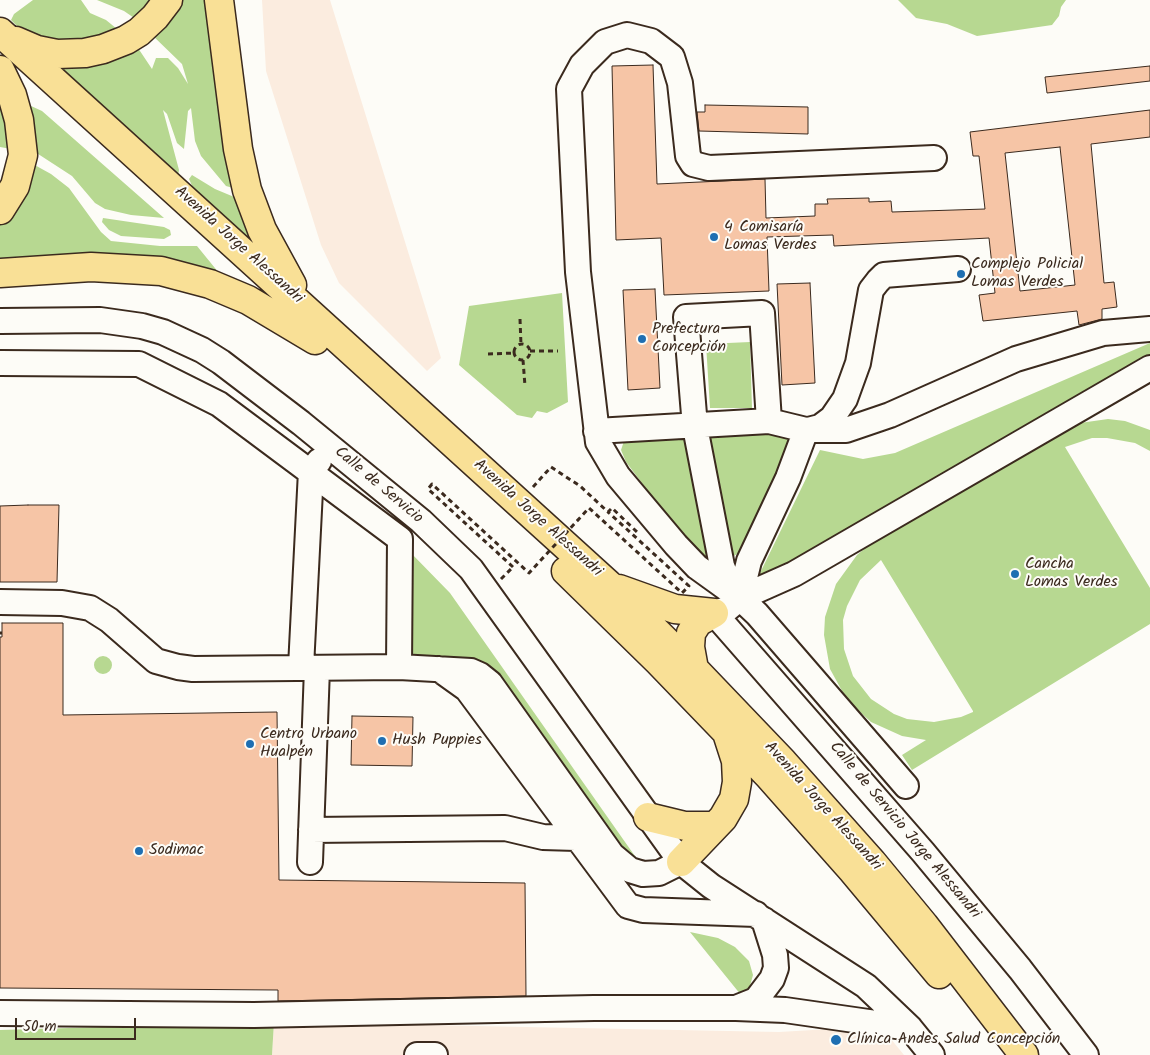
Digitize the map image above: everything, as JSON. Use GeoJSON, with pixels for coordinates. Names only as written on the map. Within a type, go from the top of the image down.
{"type":"FeatureCollection","features":[{"type":"Feature","properties":{"kind":"highway"},"geometry":{"type":"LineString","coordinates":[[1,42],[66,54],[93,52],[118,44],[133,36],[155,17],[168,0]]}},
{"type":"Feature","properties":{"kind":"highway"},"geometry":{"type":"LineString","coordinates":[[220,0],[238,149],[247,190],[262,230],[314,327]]}},
{"type":"Feature","properties":{"kind":"highway","name":"Avenida Jorge Alessandri"},"geometry":{"type":"LineString","coordinates":[[1,42],[314,327],[608,584],[783,762],[872,862],[924,924],[1024,1055]]}},
{"type":"Feature","properties":{"kind":"highway"},"geometry":{"type":"LineString","coordinates":[[0,70],[12,95],[19,120],[23,155],[14,186],[0,210]]}},
{"type":"Feature","properties":{"kind":"highway"},"geometry":{"type":"LineString","coordinates":[[0,273],[91,266],[161,271],[210,284],[314,327]]}},
{"type":"Feature","properties":{"kind":"highway","name":"Avenida Jorge Alessandri"},"geometry":{"type":"LineString","coordinates":[[314,327],[724,727],[853,870],[941,977],[1000,1055]]}},
{"type":"Feature","properties":{"kind":"highway"},"geometry":{"type":"LineString","coordinates":[[608,584],[659,605],[694,612],[714,613]]}},
{"type":"Feature","properties":{"kind":"highway"},"geometry":{"type":"LineString","coordinates":[[694,670],[690,647],[691,633],[698,622],[714,613]]}},
{"type":"Feature","properties":{"kind":"highway"},"geometry":{"type":"LineString","coordinates":[[681,862],[729,809],[737,782],[733,750],[724,727]]}},
{"type":"Feature","properties":{"kind":"highway"},"geometry":{"type":"LineString","coordinates":[[648,817],[685,826],[715,826]]}},
{"type":"Feature","properties":{"kind":"street"},"geometry":{"type":"LineString","coordinates":[[906,786],[757,614],[740,598],[697,567],[676,545],[618,476],[598,442],[578,272],[569,89],[582,65],[605,42],[627,36],[651,42],[672,57],[680,83],[688,156],[693,164],[709,168],[934,158]]}},
{"type":"Feature","properties":{"kind":"street"},"geometry":{"type":"LineString","coordinates":[[806,430],[820,427],[832,418],[845,399],[858,363],[871,290],[878,281],[884,275],[958,269]]}},
{"type":"Feature","properties":{"kind":"street"},"geometry":{"type":"LineString","coordinates":[[740,598],[729,583],[722,566],[695,427],[686,317],[762,312],[769,421]]}},
{"type":"Feature","properties":{"kind":"street","name":"Calle de Servicio"},"geometry":{"type":"LineString","coordinates":[[0,321],[100,320],[142,326],[163,332],[222,362],[373,480],[451,548],[471,570],[648,817]]}},
{"type":"Feature","properties":{"kind":"street"},"geometry":{"type":"LineString","coordinates":[[596,430],[695,427],[769,421],[806,430],[846,430],[890,415],[1016,359],[1103,333],[1150,329]]}},
{"type":"Feature","properties":{"kind":"street"},"geometry":{"type":"LineString","coordinates":[[0,363],[139,364],[219,404],[311,471],[354,506],[400,539],[399,667]]}},
{"type":"Feature","properties":{"kind":"street"},"geometry":{"type":"LineString","coordinates":[[714,613],[727,609],[740,598],[794,574],[1150,368]]}},
{"type":"Feature","properties":{"kind":"street"},"geometry":{"type":"LineString","coordinates":[[281,449],[300,423]]}},
{"type":"Feature","properties":{"kind":"street"},"geometry":{"type":"LineString","coordinates":[[740,598],[749,561],[788,478],[806,430]]}},
{"type":"Feature","properties":{"kind":"street"},"geometry":{"type":"LineString","coordinates":[[310,862],[311,471],[330,446]]}},
{"type":"Feature","properties":{"kind":"street"},"geometry":{"type":"LineString","coordinates":[[354,506],[373,480]]}},
{"type":"Feature","properties":{"kind":"street"},"geometry":{"type":"LineString","coordinates":[[0,602],[62,602],[90,608],[109,620],[156,661],[178,667],[193,669],[399,667],[471,672],[480,675],[490,683],[612,855],[630,870],[643,874],[659,873],[681,862]]}},
{"type":"Feature","properties":{"kind":"street","name":"Calle de Servicio Jorge Alessandri"},"geometry":{"type":"LineString","coordinates":[[714,613],[923,852],[1020,968],[1086,1055]]}},
{"type":"Feature","properties":{"kind":"street"},"geometry":{"type":"LineString","coordinates":[[439,669],[467,689],[628,906],[643,910],[760,917]]}},
{"type":"Feature","properties":{"kind":"street"},"geometry":{"type":"LineString","coordinates":[[648,817],[681,862],[700,878],[866,986],[910,1028],[932,1055]]}},
{"type":"Feature","properties":{"kind":"street"},"geometry":{"type":"LineString","coordinates":[[311,830],[505,828],[544,837],[576,838]]}},
{"type":"Feature","properties":{"kind":"street"},"geometry":{"type":"LineString","coordinates":[[736,1008],[756,1000],[772,979],[776,968],[775,955],[760,917]]}},
{"type":"Feature","properties":{"kind":"street"},"geometry":{"type":"LineString","coordinates":[[0,1013],[254,1015],[584,1008],[736,1008],[785,1010],[910,1028]]}},
{"type":"Feature","properties":{"kind":"street"},"geometry":{"type":"LineString","coordinates":[[417,1055],[435,1055]]}},
{"type":"Feature","properties":{"kind":"path"},"geometry":{"type":"LineString","coordinates":[[520,319],[521,345]]}},
{"type":"Feature","properties":{"kind":"path"},"geometry":{"type":"LineString","coordinates":[[522,360],[518,359],[515,354],[516,347],[526,346],[530,352]]}},
{"type":"Feature","properties":{"kind":"path"},"geometry":{"type":"LineString","coordinates":[[530,352],[558,351]]}},
{"type":"Feature","properties":{"kind":"path"},"geometry":{"type":"LineString","coordinates":[[522,360],[527,358],[530,352]]}},
{"type":"Feature","properties":{"kind":"path"},"geometry":{"type":"LineString","coordinates":[[488,354],[515,354]]}},
{"type":"Feature","properties":{"kind":"path"},"geometry":{"type":"LineString","coordinates":[[522,360],[525,386]]}},
{"type":"Feature","properties":{"kind":"path"},"geometry":{"type":"LineString","coordinates":[[513,567],[428,489],[432,484],[529,573],[589,508],[682,594],[689,586],[580,486],[551,467],[533,487]]}},
{"type":"Feature","properties":{"kind":"shaded area"},"geometry":{"type":"Polygon","coordinates":[[[262,0],[330,0],[441,358],[427,371],[339,283],[321,245],[266,71],[262,0]]]}},
{"type":"Feature","properties":{"kind":"shaded area"},"geometry":{"type":"Polygon","coordinates":[[[274,1022],[779,1032],[864,1027],[886,1033],[904,1055],[272,1055],[274,1022]]]}},
{"type":"Feature","properties":{"kind":"green space"},"geometry":{"type":"Polygon","coordinates":[[[33,0],[81,0],[90,13],[106,20],[122,33],[69,47],[22,31],[11,20],[14,14],[33,0]]]}},
{"type":"Feature","properties":{"kind":"green space"},"geometry":{"type":"Polygon","coordinates":[[[97,0],[160,0],[140,22],[124,11],[97,0]]]}},
{"type":"Feature","properties":{"kind":"green space"},"geometry":{"type":"Polygon","coordinates":[[[177,0],[213,0],[240,190],[226,186],[201,156],[195,141],[191,108],[188,111],[184,149],[177,143],[167,114],[163,110],[179,170],[178,176],[47,59],[138,48],[152,69],[156,58],[168,58],[178,68],[188,84],[182,64],[151,34],[177,0]]]}},
{"type":"Feature","properties":{"kind":"green space"},"geometry":{"type":"Polygon","coordinates":[[[898,0],[1066,0],[1061,7],[1059,16],[1052,25],[977,36],[947,24],[916,18],[898,0]]]}},
{"type":"Feature","properties":{"kind":"green space"},"geometry":{"type":"Polygon","coordinates":[[[0,94],[11,149],[0,147],[0,94]]]}},
{"type":"Feature","properties":{"kind":"green space"},"geometry":{"type":"Polygon","coordinates":[[[31,106],[42,111],[164,218],[131,215],[105,209],[95,203],[72,176],[32,150],[29,108],[31,106]]]}},
{"type":"Feature","properties":{"kind":"green space"},"geometry":{"type":"Polygon","coordinates":[[[31,163],[51,174],[69,188],[101,232],[111,241],[160,246],[197,246],[219,273],[0,263],[0,221],[31,163]]]}},
{"type":"Feature","properties":{"kind":"green space"},"geometry":{"type":"Polygon","coordinates":[[[192,175],[215,189],[239,199],[267,256],[194,190],[189,179],[192,175]]]}},
{"type":"Feature","properties":{"kind":"green space"},"geometry":{"type":"Polygon","coordinates":[[[103,218],[164,227],[170,230],[171,235],[164,239],[121,236],[109,230],[102,222],[103,218]]]}},
{"type":"Feature","properties":{"kind":"green space"},"geometry":{"type":"Polygon","coordinates":[[[562,293],[568,402],[547,413],[537,411],[532,418],[517,415],[459,365],[469,306],[562,293]]]}},
{"type":"Feature","properties":{"kind":"green space"},"geometry":{"type":"Polygon","coordinates":[[[750,342],[752,408],[710,408],[706,344],[750,342]]]}},
{"type":"Feature","properties":{"kind":"green space"},"geometry":{"type":"Polygon","coordinates":[[[1150,343],[1150,360],[761,584],[758,579],[761,571],[820,450],[863,459],[895,453],[1150,343]]]}},
{"type":"Feature","properties":{"kind":"green space","name":"Cancha Lomas Verdes"},"geometry":{"type":"Polygon","coordinates":[[[1108,419],[1125,421],[1150,430],[1150,451],[1135,443],[1107,438],[1092,438],[1065,447],[1150,588],[1150,624],[912,770],[902,755],[926,740],[902,736],[871,722],[847,700],[830,669],[824,635],[825,617],[836,584],[857,555],[870,544],[1056,430],[1073,424],[1108,419]],[[881,560],[860,580],[847,606],[843,620],[844,649],[853,676],[871,699],[894,714],[907,719],[934,722],[961,717],[973,711],[881,560]]]}},
{"type":"Feature","properties":{"kind":"green space"},"geometry":{"type":"Polygon","coordinates":[[[772,428],[794,438],[741,552],[730,558],[708,435],[772,428]]]}},
{"type":"Feature","properties":{"kind":"green space"},"geometry":{"type":"Polygon","coordinates":[[[687,436],[713,563],[688,544],[626,462],[621,450],[624,441],[687,436]]]}},
{"type":"Feature","properties":{"kind":"green space"},"geometry":{"type":"Polygon","coordinates":[[[410,552],[450,593],[644,869],[625,866],[434,657],[408,653],[410,552]]]}},
{"type":"Feature","properties":{"kind":"green space"},"geometry":{"type":"Polygon","coordinates":[[[103,656],[110,658],[112,665],[110,672],[103,674],[96,672],[94,665],[96,658],[103,656]]]}},
{"type":"Feature","properties":{"kind":"green space"},"geometry":{"type":"Polygon","coordinates":[[[690,932],[718,938],[735,947],[749,961],[753,975],[748,993],[741,995],[690,932]]]}},
{"type":"Feature","properties":{"kind":"green space"},"geometry":{"type":"Polygon","coordinates":[[[274,1022],[272,1055],[0,1055],[0,1030],[274,1022]]]}},
{"type":"Feature","properties":{"kind":"building"},"geometry":{"type":"Polygon","coordinates":[[[653,65],[657,184],[765,179],[766,218],[815,216],[815,204],[828,204],[827,199],[869,198],[869,202],[891,201],[892,212],[985,209],[979,156],[973,156],[970,132],[1150,110],[1150,137],[1091,144],[1104,283],[1114,282],[1117,307],[1102,309],[1102,319],[1079,325],[1077,311],[983,321],[979,295],[995,293],[989,238],[834,246],[833,235],[767,237],[769,291],[664,295],[661,238],[616,240],[612,66],[653,65]],[[1060,147],[1005,153],[1020,291],[1075,285],[1060,147]]]}},
{"type":"Feature","properties":{"kind":"building"},"geometry":{"type":"Polygon","coordinates":[[[1150,66],[1150,81],[1047,93],[1045,77],[1150,66]]]}},
{"type":"Feature","properties":{"kind":"building"},"geometry":{"type":"Polygon","coordinates":[[[705,105],[808,107],[808,134],[699,131],[697,112],[705,112],[705,105]]]}},
{"type":"Feature","properties":{"kind":"building"},"geometry":{"type":"Polygon","coordinates":[[[810,283],[815,383],[782,385],[777,284],[810,283]]]}},
{"type":"Feature","properties":{"kind":"building","name":"Prefectura Concepción"},"geometry":{"type":"Polygon","coordinates":[[[655,289],[660,388],[628,390],[623,290],[655,289]]]}},
{"type":"Feature","properties":{"kind":"building"},"geometry":{"type":"Polygon","coordinates":[[[59,505],[57,582],[0,582],[0,506],[59,505]]]}},
{"type":"Feature","properties":{"kind":"building","name":"Sodimac"},"geometry":{"type":"Polygon","coordinates":[[[2,623],[63,623],[63,715],[277,712],[279,880],[525,883],[526,996],[278,1001],[278,990],[0,988],[0,637],[2,637],[2,623]]]}},
{"type":"Feature","properties":{"kind":"building","name":"Hush Puppies"},"geometry":{"type":"Polygon","coordinates":[[[352,716],[413,717],[412,766],[351,765],[352,716]]]}},
{"type":"Feature","properties":{"kind":"place","name":"4 Comisaría Lomas Verdes"},"geometry":{"type":"Point","coordinates":[714,237]}},
{"type":"Feature","properties":{"kind":"place","name":"Complejo Policial Lomas Verdes"},"geometry":{"type":"Point","coordinates":[961,274]}},
{"type":"Feature","properties":{"kind":"place","name":"Prefectura Concepción"},"geometry":{"type":"Point","coordinates":[642,339]}},
{"type":"Feature","properties":{"kind":"place","name":"Cancha Lomas Verdes"},"geometry":{"type":"Point","coordinates":[1015,574]}},
{"type":"Feature","properties":{"kind":"place","name":"Hush Puppies"},"geometry":{"type":"Point","coordinates":[382,741]}},
{"type":"Feature","properties":{"kind":"place","name":"Centro Urbano Hualpén"},"geometry":{"type":"Point","coordinates":[250,744]}},
{"type":"Feature","properties":{"kind":"place","name":"Sodimac"},"geometry":{"type":"Point","coordinates":[139,851]}},
{"type":"Feature","properties":{"kind":"place","name":"Clínica Andes Salud Concepción"},"geometry":{"type":"Point","coordinates":[836,1040]}}]}
